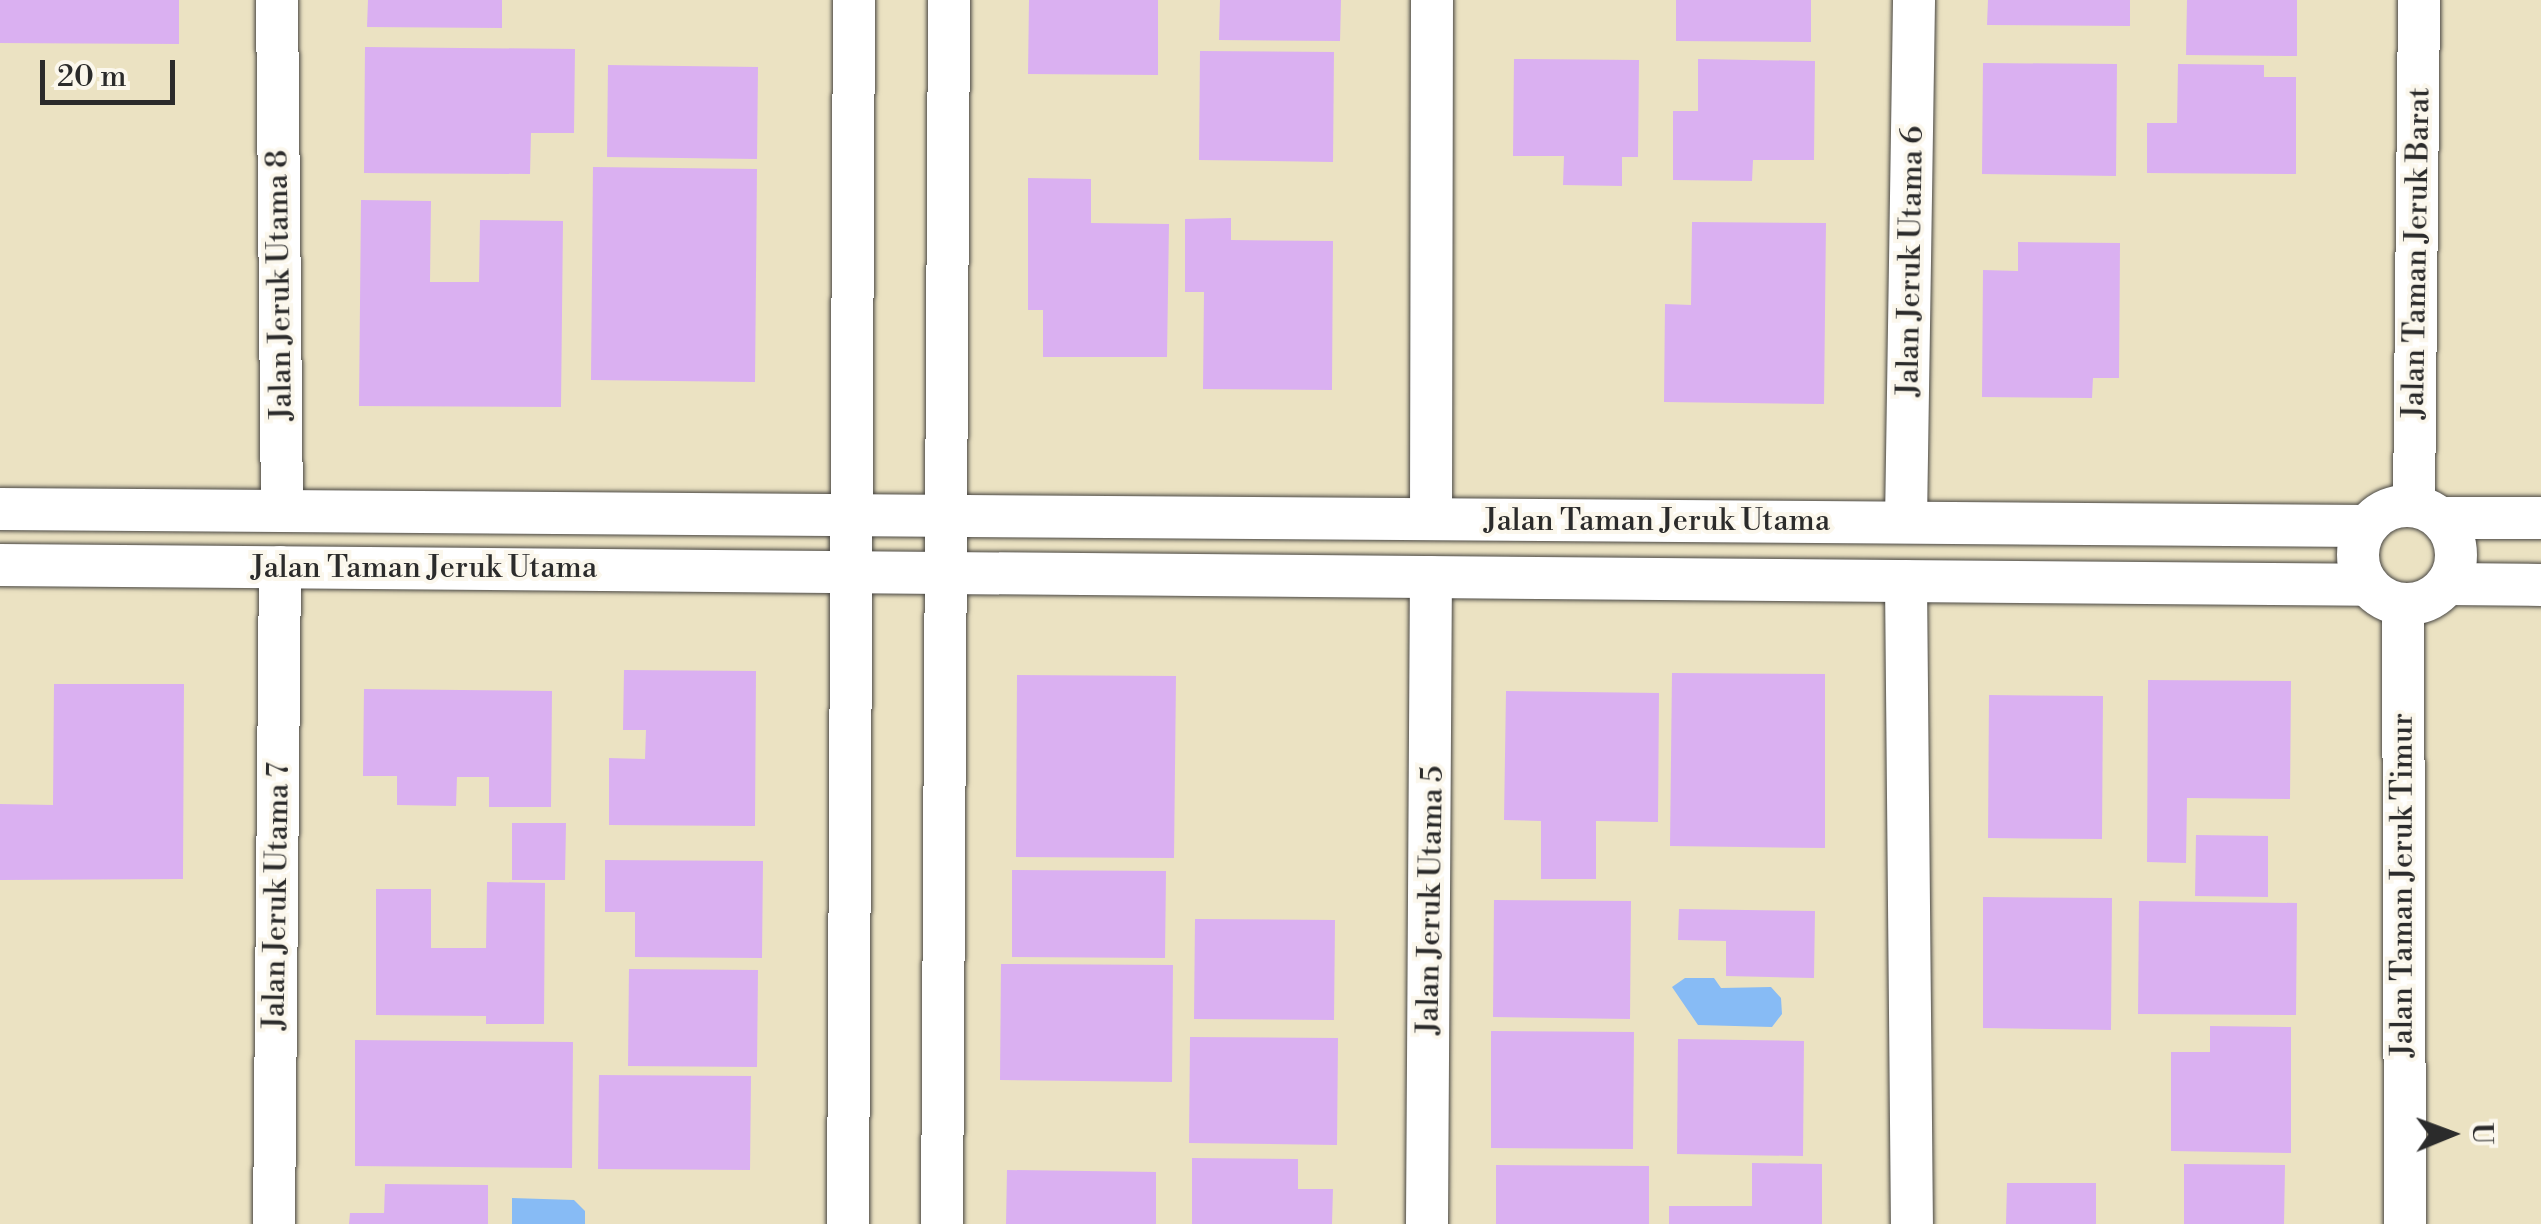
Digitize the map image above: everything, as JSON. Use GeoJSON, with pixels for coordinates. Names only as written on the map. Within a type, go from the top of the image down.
{"type":"FeatureCollection","features":[{"type":"Feature","properties":{"kind":"street","name":"Jalan Jeruk Utama 8"},"geometry":{"type":"LineString","coordinates":[[277,0],[282,511]]}},
{"type":"Feature","properties":{"kind":"street"},"geometry":{"type":"LineString","coordinates":[[848,1224],[847,515],[854,0]]}},
{"type":"Feature","properties":{"kind":"street"},"geometry":{"type":"LineString","coordinates":[[942,1224],[949,572],[949,0]]}},
{"type":"Feature","properties":{"kind":"street"},"geometry":{"type":"LineString","coordinates":[[1431,519],[1432,0]]}},
{"type":"Feature","properties":{"kind":"street","name":"Jalan Jeruk Utama 6"},"geometry":{"type":"LineString","coordinates":[[1906,522],[1914,0]]}},
{"type":"Feature","properties":{"kind":"street","name":"Jalan Taman Jeruk Barat"},"geometry":{"type":"LineString","coordinates":[[2419,0],[2428,512]]}},
{"type":"Feature","properties":{"kind":"street","name":"Jalan Taman Jeruk Utama"},"geometry":{"type":"LineString","coordinates":[[0,509],[2367,526]]}},
{"type":"Feature","properties":{"kind":"street"},"geometry":{"type":"LineString","coordinates":[[2428,512],[2456,550],[2447,584],[2436,596],[2385,595],[2358,544],[2367,526],[2380,513],[2428,512],[2541,518]]}},
{"type":"Feature","properties":{"kind":"street","name":"Jalan Taman Jeruk Utama"},"geometry":{"type":"LineString","coordinates":[[0,565],[1906,581],[2385,595]]}},
{"type":"Feature","properties":{"kind":"street","name":"Jalan Jeruk Utama 7"},"geometry":{"type":"LineString","coordinates":[[274,1224],[280,567]]}},
{"type":"Feature","properties":{"kind":"street","name":"Jalan Jeruk Utama 5"},"geometry":{"type":"LineString","coordinates":[[1427,1224],[1431,577]]}},
{"type":"Feature","properties":{"kind":"street"},"geometry":{"type":"LineString","coordinates":[[1906,581],[1912,1224]]}},
{"type":"Feature","properties":{"kind":"street"},"geometry":{"type":"LineString","coordinates":[[2447,584],[2541,585]]}},
{"type":"Feature","properties":{"kind":"street","name":"Jalan Taman Jeruk Timur"},"geometry":{"type":"LineString","coordinates":[[2385,595],[2404,1224]]}},
{"type":"Feature","properties":{"kind":"water"},"geometry":{"type":"Polygon","coordinates":[[[1685,978],[1714,978],[1721,988],[1771,987],[1781,998],[1782,1014],[1772,1027],[1698,1025],[1672,987],[1685,978]]]}},
{"type":"Feature","properties":{"kind":"water"},"geometry":{"type":"Polygon","coordinates":[[[512,1198],[574,1200],[585,1211],[585,1224],[512,1224],[512,1198]]]}},
{"type":"Feature","properties":{"kind":"building"},"geometry":{"type":"Polygon","coordinates":[[[0,0],[179,0],[179,44],[0,43],[0,0]]]}},
{"type":"Feature","properties":{"kind":"building"},"geometry":{"type":"Polygon","coordinates":[[[368,0],[502,0],[502,28],[367,27],[368,0]]]}},
{"type":"Feature","properties":{"kind":"building"},"geometry":{"type":"Polygon","coordinates":[[[1029,0],[1158,0],[1158,75],[1028,74],[1029,0]]]}},
{"type":"Feature","properties":{"kind":"building"},"geometry":{"type":"Polygon","coordinates":[[[1220,0],[1341,0],[1340,41],[1219,40],[1220,0]]]}},
{"type":"Feature","properties":{"kind":"building"},"geometry":{"type":"Polygon","coordinates":[[[1676,0],[1811,0],[1811,42],[1676,41],[1676,0]]]}},
{"type":"Feature","properties":{"kind":"building"},"geometry":{"type":"Polygon","coordinates":[[[1988,0],[2130,0],[2130,26],[1987,25],[1988,0]]]}},
{"type":"Feature","properties":{"kind":"building"},"geometry":{"type":"Polygon","coordinates":[[[2187,0],[2297,0],[2297,56],[2186,55],[2187,0]]]}},
{"type":"Feature","properties":{"kind":"building"},"geometry":{"type":"Polygon","coordinates":[[[365,47],[575,49],[574,133],[531,133],[530,174],[364,173],[365,47]]]}},
{"type":"Feature","properties":{"kind":"building"},"geometry":{"type":"Polygon","coordinates":[[[1200,51],[1334,52],[1333,162],[1199,160],[1200,51]]]}},
{"type":"Feature","properties":{"kind":"building"},"geometry":{"type":"Polygon","coordinates":[[[1514,59],[1639,60],[1638,157],[1622,157],[1622,186],[1563,185],[1564,156],[1513,156],[1514,59]]]}},
{"type":"Feature","properties":{"kind":"building"},"geometry":{"type":"Polygon","coordinates":[[[1698,59],[1815,61],[1814,160],[1753,160],[1752,181],[1673,180],[1673,111],[1698,111],[1698,59]]]}},
{"type":"Feature","properties":{"kind":"building"},"geometry":{"type":"Polygon","coordinates":[[[1983,63],[2117,64],[2116,176],[1982,174],[1983,63]]]}},
{"type":"Feature","properties":{"kind":"building"},"geometry":{"type":"Polygon","coordinates":[[[2178,64],[2264,65],[2264,77],[2296,77],[2296,174],[2147,173],[2147,123],[2177,123],[2178,64]]]}},
{"type":"Feature","properties":{"kind":"building"},"geometry":{"type":"Polygon","coordinates":[[[608,65],[758,67],[757,159],[607,157],[608,65]]]}},
{"type":"Feature","properties":{"kind":"building"},"geometry":{"type":"Polygon","coordinates":[[[593,167],[757,169],[755,382],[591,380],[593,167]]]}},
{"type":"Feature","properties":{"kind":"building"},"geometry":{"type":"Polygon","coordinates":[[[1028,178],[1091,179],[1091,223],[1169,224],[1167,357],[1043,357],[1043,310],[1028,310],[1028,178]]]}},
{"type":"Feature","properties":{"kind":"building"},"geometry":{"type":"Polygon","coordinates":[[[361,200],[431,201],[430,282],[479,282],[480,220],[563,221],[561,407],[359,406],[361,200]]]}},
{"type":"Feature","properties":{"kind":"building"},"geometry":{"type":"Polygon","coordinates":[[[1231,218],[1231,240],[1333,241],[1332,390],[1203,389],[1204,292],[1185,292],[1185,219],[1231,218]]]}},
{"type":"Feature","properties":{"kind":"building"},"geometry":{"type":"Polygon","coordinates":[[[1692,222],[1826,223],[1824,404],[1664,402],[1665,304],[1691,305],[1692,222]]]}},
{"type":"Feature","properties":{"kind":"building"},"geometry":{"type":"Polygon","coordinates":[[[2018,242],[2120,243],[2119,378],[2093,378],[2092,398],[1982,397],[1983,270],[2018,271],[2018,242]]]}},
{"type":"Feature","properties":{"kind":"building"},"geometry":{"type":"Polygon","coordinates":[[[624,670],[756,671],[755,826],[609,825],[609,758],[645,759],[646,730],[623,730],[624,670]]]}},
{"type":"Feature","properties":{"kind":"building"},"geometry":{"type":"Polygon","coordinates":[[[1672,673],[1825,674],[1825,848],[1670,846],[1672,673]]]}},
{"type":"Feature","properties":{"kind":"building"},"geometry":{"type":"Polygon","coordinates":[[[1017,675],[1176,676],[1174,858],[1016,857],[1017,675]]]}},
{"type":"Feature","properties":{"kind":"building"},"geometry":{"type":"Polygon","coordinates":[[[2148,680],[2291,681],[2290,799],[2187,798],[2186,863],[2147,862],[2148,680]]]}},
{"type":"Feature","properties":{"kind":"building"},"geometry":{"type":"Polygon","coordinates":[[[54,684],[184,684],[183,879],[0,880],[0,804],[53,805],[54,684]]]}},
{"type":"Feature","properties":{"kind":"building"},"geometry":{"type":"Polygon","coordinates":[[[364,689],[552,691],[551,807],[489,807],[489,777],[457,777],[456,806],[397,805],[397,776],[363,776],[364,689]]]}},
{"type":"Feature","properties":{"kind":"building"},"geometry":{"type":"Polygon","coordinates":[[[1506,691],[1659,693],[1658,822],[1596,821],[1596,879],[1541,879],[1541,821],[1504,820],[1506,691]]]}},
{"type":"Feature","properties":{"kind":"building"},"geometry":{"type":"Polygon","coordinates":[[[1989,695],[2103,696],[2102,839],[1988,838],[1989,695]]]}},
{"type":"Feature","properties":{"kind":"building"},"geometry":{"type":"Polygon","coordinates":[[[512,823],[566,823],[565,880],[512,880],[512,823]]]}},
{"type":"Feature","properties":{"kind":"building"},"geometry":{"type":"Polygon","coordinates":[[[2196,835],[2268,836],[2268,897],[2195,896],[2196,835]]]}},
{"type":"Feature","properties":{"kind":"building"},"geometry":{"type":"Polygon","coordinates":[[[605,860],[763,861],[762,958],[635,957],[635,912],[605,912],[605,860]]]}},
{"type":"Feature","properties":{"kind":"building"},"geometry":{"type":"Polygon","coordinates":[[[1012,870],[1166,871],[1165,958],[1012,957],[1012,870]]]}},
{"type":"Feature","properties":{"kind":"building"},"geometry":{"type":"Polygon","coordinates":[[[487,882],[545,883],[544,1024],[486,1024],[486,1016],[376,1015],[376,889],[431,889],[431,948],[486,948],[487,882]]]}},
{"type":"Feature","properties":{"kind":"building"},"geometry":{"type":"Polygon","coordinates":[[[1983,897],[2112,898],[2111,1030],[1983,1028],[1983,897]]]}},
{"type":"Feature","properties":{"kind":"building"},"geometry":{"type":"Polygon","coordinates":[[[1494,900],[1631,901],[1630,1019],[1493,1017],[1494,900]]]}},
{"type":"Feature","properties":{"kind":"building"},"geometry":{"type":"Polygon","coordinates":[[[2139,901],[2297,903],[2296,1015],[2138,1014],[2139,901]]]}},
{"type":"Feature","properties":{"kind":"building"},"geometry":{"type":"Polygon","coordinates":[[[1679,909],[1815,911],[1814,978],[1726,976],[1726,941],[1678,940],[1679,909]]]}},
{"type":"Feature","properties":{"kind":"building"},"geometry":{"type":"Polygon","coordinates":[[[1195,919],[1335,920],[1334,1020],[1194,1019],[1195,919]]]}},
{"type":"Feature","properties":{"kind":"building"},"geometry":{"type":"Polygon","coordinates":[[[1001,964],[1173,965],[1172,1082],[1000,1080],[1001,964]]]}},
{"type":"Feature","properties":{"kind":"building"},"geometry":{"type":"Polygon","coordinates":[[[629,969],[758,970],[757,1067],[628,1066],[629,969]]]}},
{"type":"Feature","properties":{"kind":"building"},"geometry":{"type":"Polygon","coordinates":[[[2210,1026],[2291,1027],[2291,1153],[2171,1151],[2171,1052],[2210,1052],[2210,1026]]]}},
{"type":"Feature","properties":{"kind":"building"},"geometry":{"type":"Polygon","coordinates":[[[1491,1031],[1634,1032],[1633,1149],[1491,1148],[1491,1031]]]}},
{"type":"Feature","properties":{"kind":"building"},"geometry":{"type":"Polygon","coordinates":[[[1190,1037],[1338,1038],[1337,1145],[1189,1143],[1190,1037]]]}},
{"type":"Feature","properties":{"kind":"building"},"geometry":{"type":"Polygon","coordinates":[[[1678,1039],[1804,1041],[1803,1156],[1677,1154],[1678,1039]]]}},
{"type":"Feature","properties":{"kind":"building"},"geometry":{"type":"Polygon","coordinates":[[[355,1040],[573,1042],[572,1168],[355,1166],[355,1040]]]}},
{"type":"Feature","properties":{"kind":"building"},"geometry":{"type":"Polygon","coordinates":[[[599,1075],[751,1076],[750,1170],[598,1169],[599,1075]]]}},
{"type":"Feature","properties":{"kind":"building"},"geometry":{"type":"Polygon","coordinates":[[[1192,1158],[1298,1159],[1298,1189],[1333,1189],[1332,1224],[1192,1224],[1192,1158]]]}},
{"type":"Feature","properties":{"kind":"building"},"geometry":{"type":"Polygon","coordinates":[[[1752,1163],[1822,1164],[1822,1224],[1669,1224],[1669,1206],[1752,1206],[1752,1163]]]}},
{"type":"Feature","properties":{"kind":"building"},"geometry":{"type":"Polygon","coordinates":[[[2184,1164],[2285,1165],[2284,1224],[2184,1224],[2184,1164]]]}},
{"type":"Feature","properties":{"kind":"building"},"geometry":{"type":"Polygon","coordinates":[[[1496,1165],[1649,1166],[1649,1224],[1496,1224],[1496,1165]]]}},
{"type":"Feature","properties":{"kind":"building"},"geometry":{"type":"Polygon","coordinates":[[[1007,1170],[1156,1172],[1156,1224],[1006,1224],[1007,1170]]]}},
{"type":"Feature","properties":{"kind":"building"},"geometry":{"type":"Polygon","coordinates":[[[2007,1183],[2096,1183],[2096,1224],[2006,1224],[2007,1183]]]}},
{"type":"Feature","properties":{"kind":"building"},"geometry":{"type":"Polygon","coordinates":[[[385,1184],[488,1185],[488,1224],[349,1224],[350,1213],[384,1213],[385,1184]]]}}]}
